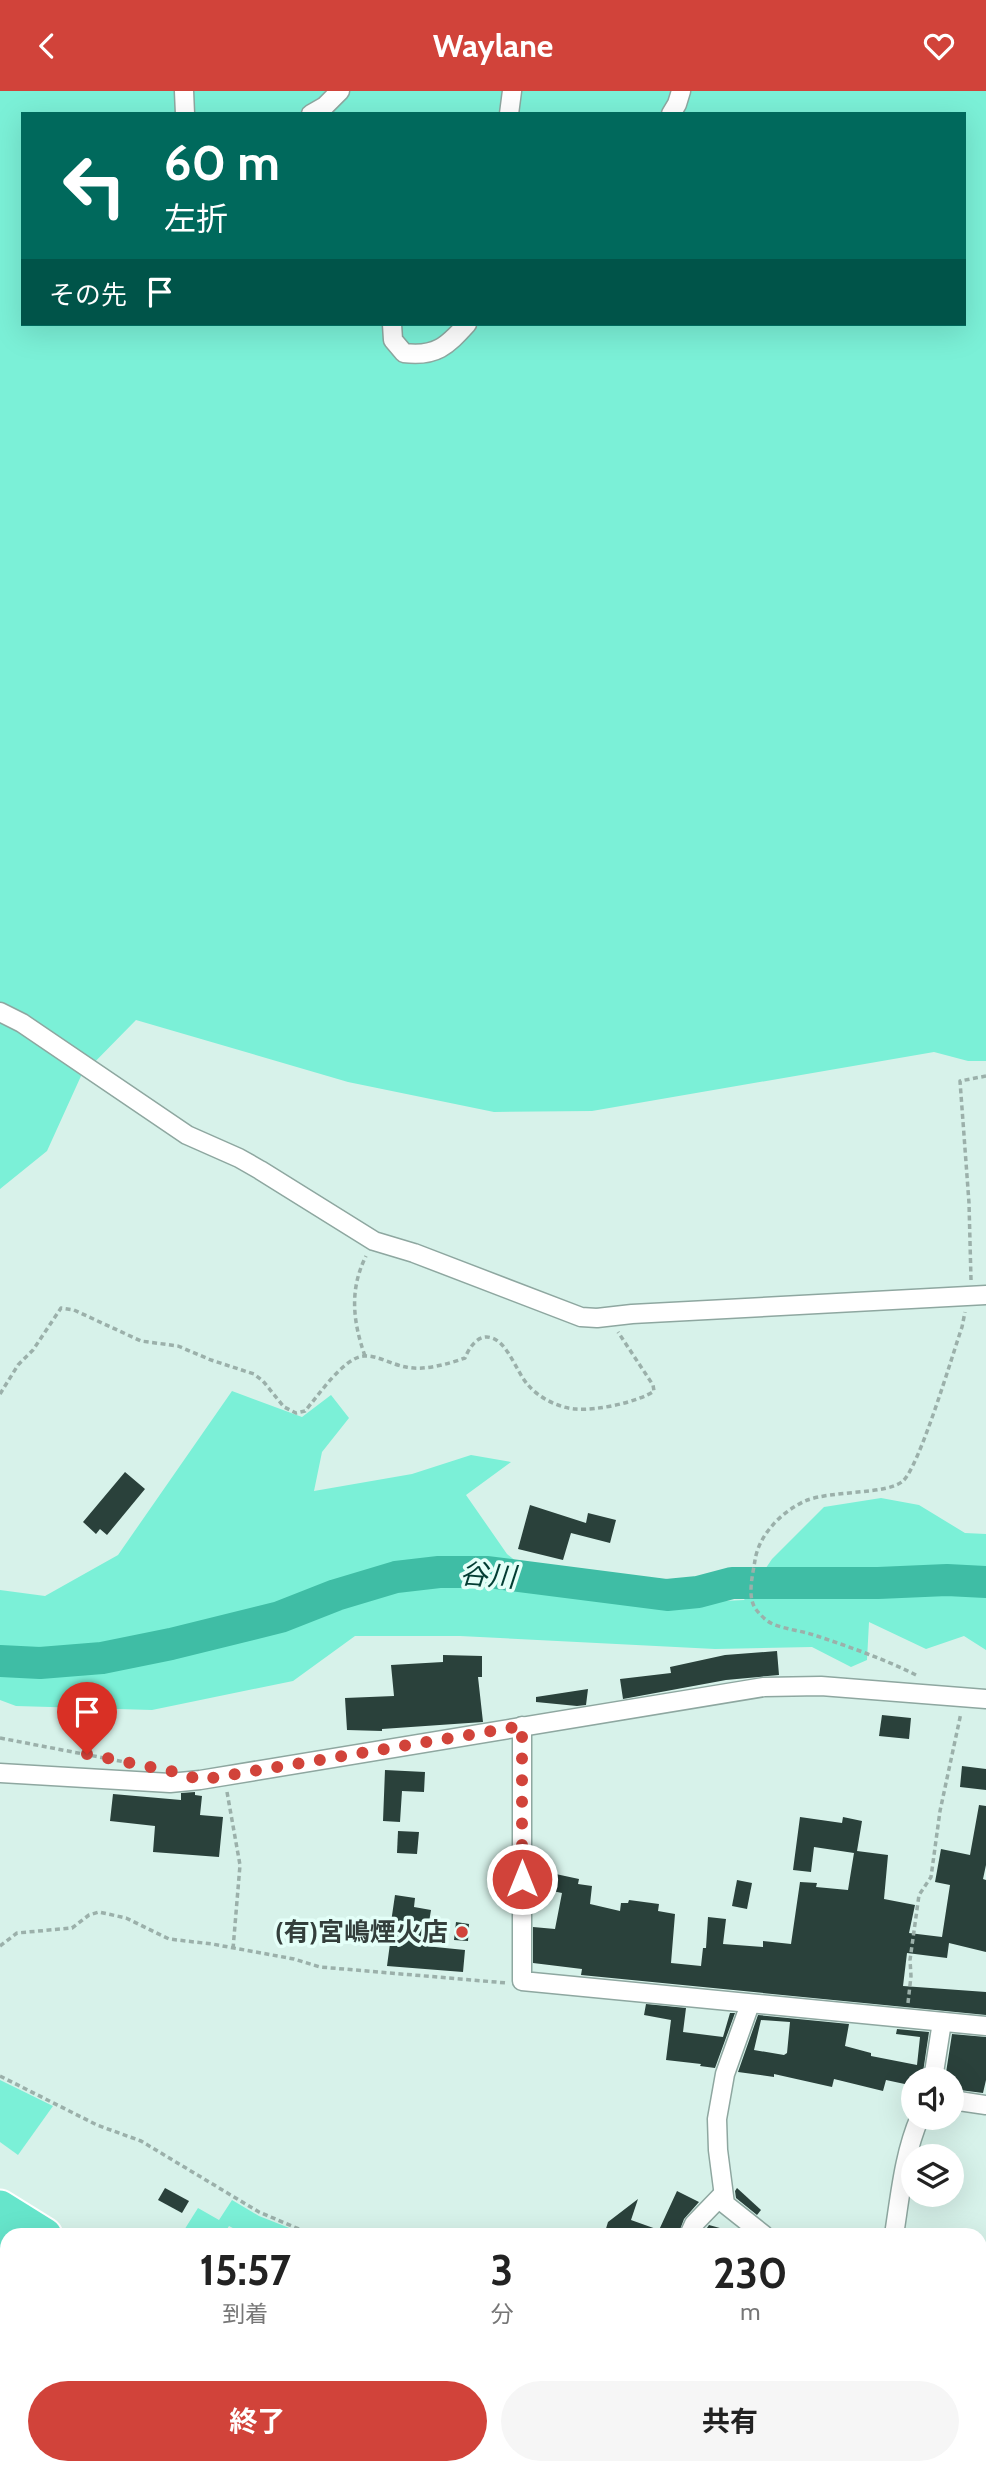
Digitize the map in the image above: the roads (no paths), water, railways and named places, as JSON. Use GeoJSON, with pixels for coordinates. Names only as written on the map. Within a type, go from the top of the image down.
{"type":"FeatureCollection","features":[{"type":"Feature","properties":{"kind":"highway"},"geometry":{"type":"LineString","coordinates":[[0,2207],[34,2228]]}},
{"type":"Feature","properties":{"kind":"street"},"geometry":{"type":"LineString","coordinates":[[184,91],[185,112]]}},
{"type":"Feature","properties":{"kind":"street"},"geometry":{"type":"LineString","coordinates":[[315,112],[326,106],[340,91]]}},
{"type":"Feature","properties":{"kind":"street"},"geometry":{"type":"LineString","coordinates":[[509,112],[512,91]]}},
{"type":"Feature","properties":{"kind":"street"},"geometry":{"type":"LineString","coordinates":[[672,112],[681,91]]}},
{"type":"Feature","properties":{"kind":"street"},"geometry":{"type":"LineString","coordinates":[[392,326],[393,340],[404,353],[420,355],[439,350],[465,326]]}},
{"type":"Feature","properties":{"kind":"street"},"geometry":{"type":"LineString","coordinates":[[0,1012],[22,1023],[187,1135],[239,1158],[374,1241],[414,1253],[581,1317],[974,1296]]}},
{"type":"Feature","properties":{"kind":"street"},"geometry":{"type":"LineString","coordinates":[[0,1773],[170,1783],[764,1687],[821,1686],[986,1699]]}},
{"type":"Feature","properties":{"kind":"street"},"geometry":{"type":"LineString","coordinates":[[522,1726],[522,1981],[986,2026]]}},
{"type":"Feature","properties":{"kind":"street"},"geometry":{"type":"LineString","coordinates":[[750,2004],[725,2074],[716,2133],[725,2204],[755,2228]]}},
{"type":"Feature","properties":{"kind":"street"},"geometry":{"type":"LineString","coordinates":[[935,2067],[942,2022]]}},
{"type":"Feature","properties":{"kind":"street"},"geometry":{"type":"LineString","coordinates":[[964,2102],[986,2105]]}},
{"type":"Feature","properties":{"kind":"street"},"geometry":{"type":"LineString","coordinates":[[895,2228],[904,2176],[916,2130]]}},
{"type":"Feature","properties":{"kind":"street"},"geometry":{"type":"LineString","coordinates":[[693,2228],[723,2194]]}},
{"type":"Feature","properties":{"kind":"waterway","name":"谷川"},"geometry":{"type":"LineString","coordinates":[[0,1661],[40,1663],[102,1658],[280,1617],[336,1595],[396,1577],[439,1572],[488,1572],[667,1595],[698,1592],[732,1583],[947,1580],[986,1582]]}},
{"type":"Feature","properties":{"kind":"place","name":"(有)宮嶋煙火店"},"geometry":{"type":"Point","coordinates":[462,1932]}}]}
